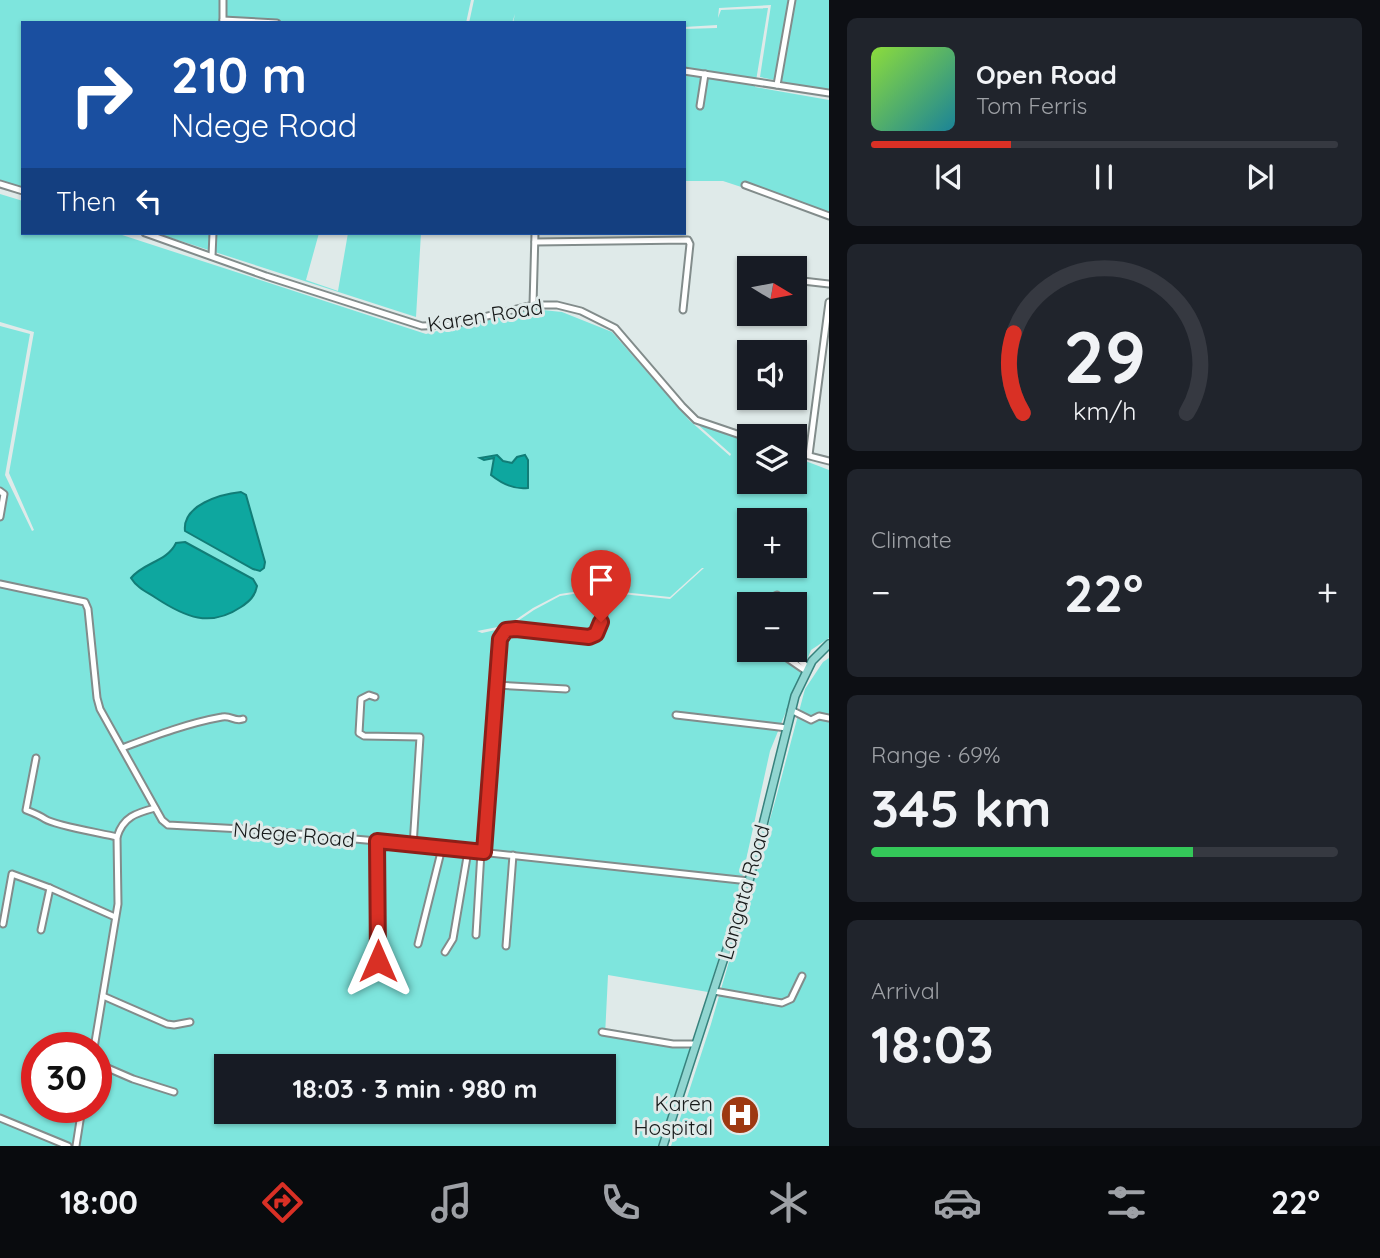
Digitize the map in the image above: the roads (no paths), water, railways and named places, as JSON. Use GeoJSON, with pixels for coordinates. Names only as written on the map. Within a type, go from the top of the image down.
{"type":"FeatureCollection","features":[{"type":"Feature","properties":{"kind":"main road","name":"Langata Road"},"geometry":{"type":"LineString","coordinates":[[663,1146],[749,881],[791,709],[807,670],[829,644]]}},
{"type":"Feature","properties":{"kind":"street"},"geometry":{"type":"LineString","coordinates":[[223,0],[223,21]]}},
{"type":"Feature","properties":{"kind":"street"},"geometry":{"type":"LineString","coordinates":[[777,85],[792,0]]}},
{"type":"Feature","properties":{"kind":"street"},"geometry":{"type":"LineString","coordinates":[[686,71],[829,93]]}},
{"type":"Feature","properties":{"kind":"street"},"geometry":{"type":"LineString","coordinates":[[700,106],[705,74]]}},
{"type":"Feature","properties":{"kind":"street"},"geometry":{"type":"LineString","coordinates":[[0,184],[21,190]]}},
{"type":"Feature","properties":{"kind":"street"},"geometry":{"type":"LineString","coordinates":[[745,185],[829,216]]}},
{"type":"Feature","properties":{"kind":"street","name":"Karen Road"},"geometry":{"type":"LineString","coordinates":[[151,235],[422,326],[450,325],[533,306],[566,306],[589,313],[610,323],[696,420],[737,434]]}},
{"type":"Feature","properties":{"kind":"street"},"geometry":{"type":"LineString","coordinates":[[212,256],[213,235]]}},
{"type":"Feature","properties":{"kind":"street"},"geometry":{"type":"LineString","coordinates":[[533,306],[536,235]]}},
{"type":"Feature","properties":{"kind":"street"},"geometry":{"type":"LineString","coordinates":[[535,242],[688,240],[690,244],[682,310]]}},
{"type":"Feature","properties":{"kind":"street"},"geometry":{"type":"LineString","coordinates":[[807,281],[829,284]]}},
{"type":"Feature","properties":{"kind":"street"},"geometry":{"type":"LineString","coordinates":[[829,302],[809,455],[829,461]]}},
{"type":"Feature","properties":{"kind":"street"},"geometry":{"type":"LineString","coordinates":[[0,491],[4,494],[0,517]]}},
{"type":"Feature","properties":{"kind":"street","name":"Ndege Road"},"geometry":{"type":"LineString","coordinates":[[0,584],[85,602],[98,703],[155,808],[168,825],[377,841],[749,881]]}},
{"type":"Feature","properties":{"kind":"street"},"geometry":{"type":"LineString","coordinates":[[476,935],[500,639],[504,631],[516,629],[589,637],[596,634],[605,618],[605,607]]}},
{"type":"Feature","properties":{"kind":"street"},"geometry":{"type":"LineString","coordinates":[[794,662],[807,670]]}},
{"type":"Feature","properties":{"kind":"street"},"geometry":{"type":"LineString","coordinates":[[801,662],[807,670]]}},
{"type":"Feature","properties":{"kind":"street"},"geometry":{"type":"LineString","coordinates":[[496,685],[565,690]]}},
{"type":"Feature","properties":{"kind":"street"},"geometry":{"type":"LineString","coordinates":[[375,697],[369,695],[361,699],[359,733],[364,736],[420,737],[413,846]]}},
{"type":"Feature","properties":{"kind":"street"},"geometry":{"type":"LineString","coordinates":[[791,709],[811,720],[819,716],[829,719]]}},
{"type":"Feature","properties":{"kind":"street"},"geometry":{"type":"LineString","coordinates":[[676,715],[787,728]]}},
{"type":"Feature","properties":{"kind":"street"},"geometry":{"type":"LineString","coordinates":[[122,748],[158,734],[224,716],[237,721],[243,719]]}},
{"type":"Feature","properties":{"kind":"street"},"geometry":{"type":"LineString","coordinates":[[36,758],[26,810],[57,822],[117,837]]}},
{"type":"Feature","properties":{"kind":"street"},"geometry":{"type":"LineString","coordinates":[[97,1032],[118,904],[119,829],[135,813],[155,808]]}},
{"type":"Feature","properties":{"kind":"street"},"geometry":{"type":"LineString","coordinates":[[377,841],[378,961]]}},
{"type":"Feature","properties":{"kind":"street"},"geometry":{"type":"LineString","coordinates":[[418,944],[442,848]]}},
{"type":"Feature","properties":{"kind":"street"},"geometry":{"type":"LineString","coordinates":[[445,952],[453,939],[468,850]]}},
{"type":"Feature","properties":{"kind":"street"},"geometry":{"type":"LineString","coordinates":[[506,946],[513,855]]}},
{"type":"Feature","properties":{"kind":"street"},"geometry":{"type":"LineString","coordinates":[[3,924],[12,874],[115,917]]}},
{"type":"Feature","properties":{"kind":"street"},"geometry":{"type":"LineString","coordinates":[[41,930],[50,888]]}},
{"type":"Feature","properties":{"kind":"street"},"geometry":{"type":"LineString","coordinates":[[714,991],[782,1003],[792,997],[802,976]]}},
{"type":"Feature","properties":{"kind":"street"},"geometry":{"type":"LineString","coordinates":[[103,996],[167,1024],[190,1021]]}},
{"type":"Feature","properties":{"kind":"street"},"geometry":{"type":"LineString","coordinates":[[602,1032],[673,1044],[696,1044]]}},
{"type":"Feature","properties":{"kind":"street"},"geometry":{"type":"LineString","coordinates":[[112,1070],[174,1092]]}},
{"type":"Feature","properties":{"kind":"street"},"geometry":{"type":"LineString","coordinates":[[0,1118],[68,1146]]}},
{"type":"Feature","properties":{"kind":"street"},"geometry":{"type":"LineString","coordinates":[[76,1146],[80,1123]]}},
{"type":"Feature","properties":{"kind":"place","name":"Karen Hospital"},"geometry":{"type":"Point","coordinates":[740,1115]}}]}
